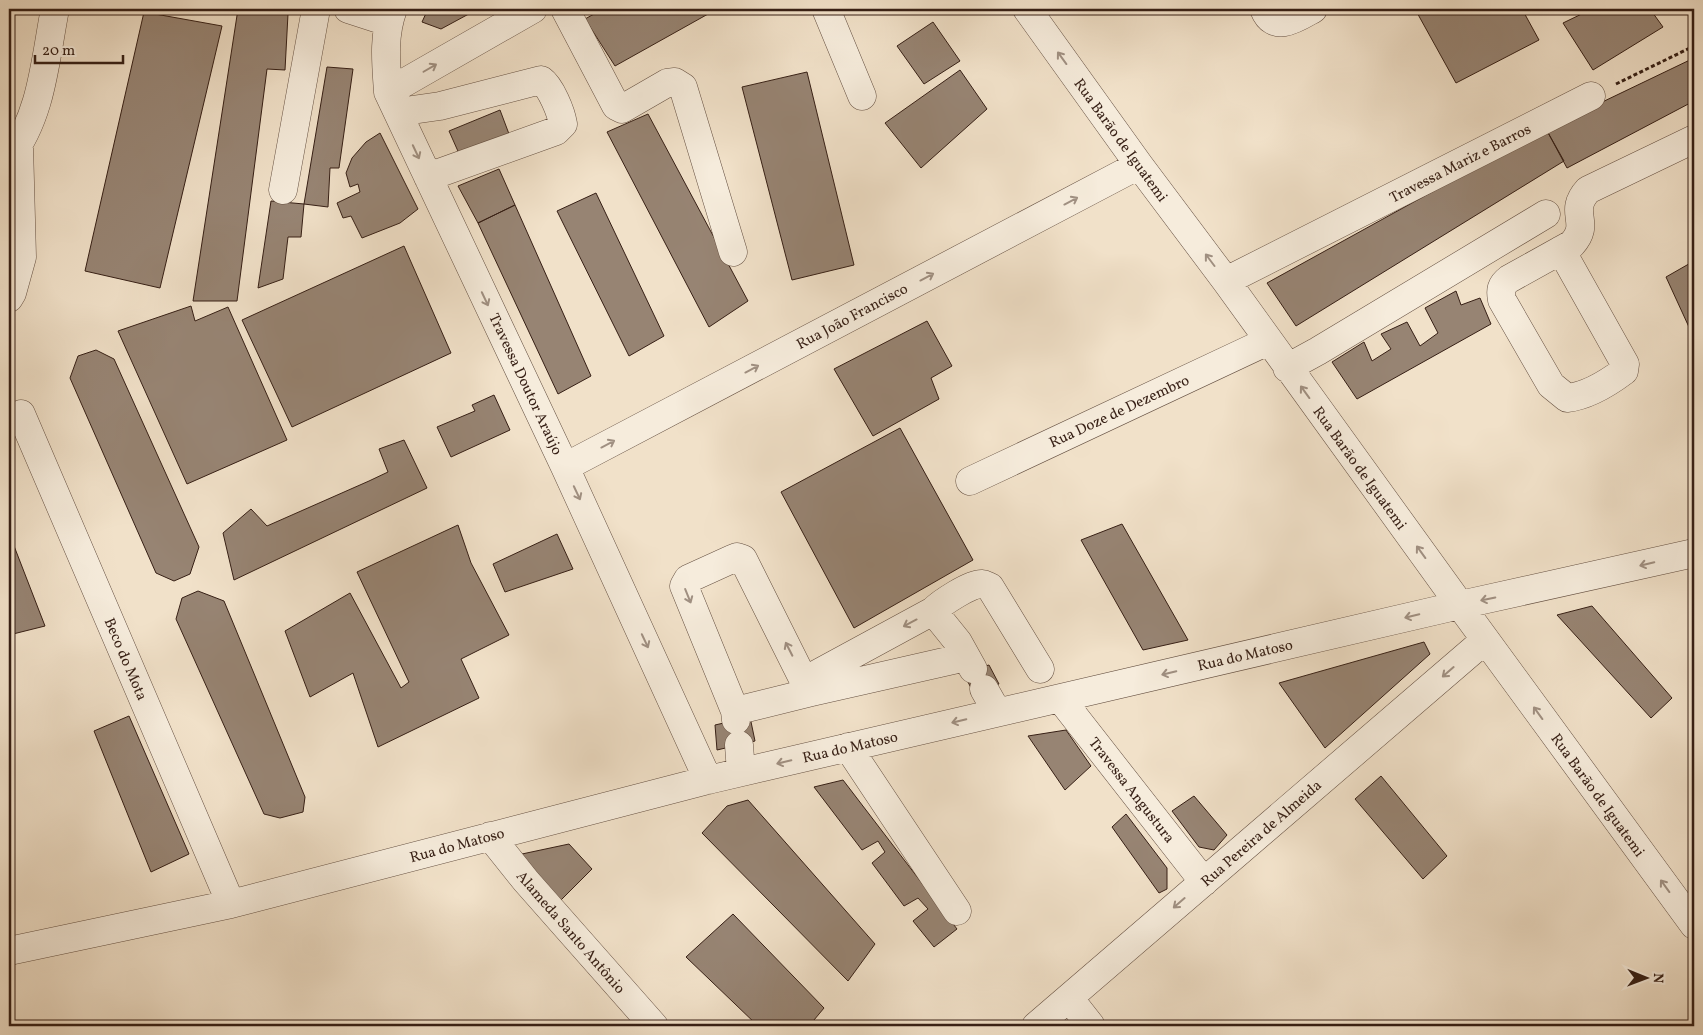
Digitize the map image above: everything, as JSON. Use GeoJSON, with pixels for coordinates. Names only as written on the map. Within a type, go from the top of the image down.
{"type":"FeatureCollection","features":[{"type":"Feature","properties":{"kind":"street"},"geometry":{"type":"LineString","coordinates":[[9,298],[22,257],[14,151],[36,108],[55,9]]}},
{"type":"Feature","properties":{"kind":"street"},"geometry":{"type":"LineString","coordinates":[[283,190],[316,9]]}},
{"type":"Feature","properties":{"kind":"street","name":"Travessa Doutor Araújo"},"geometry":{"type":"LineString","coordinates":[[348,9],[391,15],[385,54],[393,102],[565,467],[708,780]]}},
{"type":"Feature","properties":{"kind":"street"},"geometry":{"type":"LineString","coordinates":[[393,102],[533,9]]}},
{"type":"Feature","properties":{"kind":"street"},"geometry":{"type":"LineString","coordinates":[[565,9],[616,106],[622,109],[667,83],[676,82],[683,87],[733,252]]}},
{"type":"Feature","properties":{"kind":"street"},"geometry":{"type":"LineString","coordinates":[[826,9],[862,96]]}},
{"type":"Feature","properties":{"kind":"street","name":"Rua Barão de Iguatemi"},"geometry":{"type":"LineString","coordinates":[[1027,9],[1694,925]]}},
{"type":"Feature","properties":{"kind":"street"},"geometry":{"type":"LineString","coordinates":[[1264,9],[1266,14],[1276,22],[1289,22],[1313,9]]}},
{"type":"Feature","properties":{"kind":"street"},"geometry":{"type":"LineString","coordinates":[[393,102],[440,106],[541,80],[546,84],[562,114],[563,124],[556,131],[428,177]]}},
{"type":"Feature","properties":{"kind":"street","name":"Travessa Mariz e Barros"},"geometry":{"type":"LineString","coordinates":[[1226,281],[1591,96]]}},
{"type":"Feature","properties":{"kind":"street"},"geometry":{"type":"LineString","coordinates":[[1561,250],[1625,364],[1624,371],[1615,378],[1578,397],[1567,398],[1551,386],[1502,300],[1500,291],[1502,284],[1509,279],[1561,250],[1572,244],[1579,236],[1581,226],[1578,212],[1579,203],[1588,190],[1694,139]]}},
{"type":"Feature","properties":{"kind":"street","name":"Rua João Francisco"},"geometry":{"type":"LineString","coordinates":[[565,467],[1139,165]]}},
{"type":"Feature","properties":{"kind":"street"},"geometry":{"type":"LineString","coordinates":[[1287,368],[1546,214]]}},
{"type":"Feature","properties":{"kind":"street","name":"Rua Doze de Dezembro"},"geometry":{"type":"LineString","coordinates":[[970,481],[1268,341]]}},
{"type":"Feature","properties":{"kind":"street","name":"Beco do Mota"},"geometry":{"type":"LineString","coordinates":[[21,414],[232,904]]}},
{"type":"Feature","properties":{"kind":"street","name":"Rua do Matoso"},"geometry":{"type":"LineString","coordinates":[[9,951],[232,904],[708,780],[848,747],[980,682],[1060,698],[1694,553]]}},
{"type":"Feature","properties":{"kind":"street"},"geometry":{"type":"LineString","coordinates":[[740,772],[737,725],[684,586],[688,579],[737,557],[743,559],[808,686]]}},
{"type":"Feature","properties":{"kind":"street"},"geometry":{"type":"LineString","coordinates":[[737,725],[808,686],[940,604],[976,585],[984,584],[990,587],[1040,669]]}},
{"type":"Feature","properties":{"kind":"street"},"geometry":{"type":"LineString","coordinates":[[808,686],[980,682],[958,642],[933,610]]}},
{"type":"Feature","properties":{"kind":"street","name":"Rua Pereira de Almeida"},"geometry":{"type":"LineString","coordinates":[[1036,1026],[1485,640]]}},
{"type":"Feature","properties":{"kind":"street","name":"Travessa Angustura"},"geometry":{"type":"LineString","coordinates":[[1060,698],[1204,882]]}},
{"type":"Feature","properties":{"kind":"street"},"geometry":{"type":"LineString","coordinates":[[848,747],[957,911]]}},
{"type":"Feature","properties":{"kind":"street","name":"Alameda Santo Antônio"},"geometry":{"type":"LineString","coordinates":[[490,836],[526,881],[654,1026]]}},
{"type":"Feature","properties":{"kind":"street"},"geometry":{"type":"LineString","coordinates":[[1069,998],[1091,1026]]}},
{"type":"Feature","properties":{"kind":"path"},"geometry":{"type":"LineString","coordinates":[[1591,96],[1694,46]]}},
{"type":"Feature","properties":{"kind":"building"},"geometry":{"type":"Polygon","coordinates":[[[238,9],[256,9],[288,14],[285,70],[267,69],[237,301],[193,301],[238,9]]]}},
{"type":"Feature","properties":{"kind":"building"},"geometry":{"type":"Polygon","coordinates":[[[428,9],[478,9],[441,29],[422,22],[428,9]]]}},
{"type":"Feature","properties":{"kind":"building"},"geometry":{"type":"Polygon","coordinates":[[[603,9],[717,9],[615,66],[585,19],[603,9]]]}},
{"type":"Feature","properties":{"kind":"building"},"geometry":{"type":"Polygon","coordinates":[[[1415,9],[1522,9],[1539,40],[1456,83],[1415,9]]]}},
{"type":"Feature","properties":{"kind":"building"},"geometry":{"type":"Polygon","coordinates":[[[1592,9],[1650,9],[1663,27],[1593,70],[1563,23],[1592,9]]]}},
{"type":"Feature","properties":{"kind":"building"},"geometry":{"type":"Polygon","coordinates":[[[144,12],[222,26],[160,288],[85,271],[144,12]]]}},
{"type":"Feature","properties":{"kind":"building"},"geometry":{"type":"Polygon","coordinates":[[[933,22],[960,61],[924,84],[897,46],[933,22]]]}},
{"type":"Feature","properties":{"kind":"building"},"geometry":{"type":"Polygon","coordinates":[[[1694,58],[1694,101],[1567,168],[1546,129],[1694,58]]]}},
{"type":"Feature","properties":{"kind":"building"},"geometry":{"type":"Polygon","coordinates":[[[327,67],[353,69],[339,168],[330,168],[328,207],[304,204],[327,67]]]}},
{"type":"Feature","properties":{"kind":"building"},"geometry":{"type":"Polygon","coordinates":[[[960,70],[987,109],[921,168],[885,123],[960,70]]]}},
{"type":"Feature","properties":{"kind":"building"},"geometry":{"type":"Polygon","coordinates":[[[807,72],[854,265],[792,280],[742,87],[807,72]]]}},
{"type":"Feature","properties":{"kind":"building"},"geometry":{"type":"Polygon","coordinates":[[[500,110],[509,134],[461,158],[449,131],[500,110]]]}},
{"type":"Feature","properties":{"kind":"building"},"geometry":{"type":"Polygon","coordinates":[[[648,114],[748,301],[709,327],[607,132],[648,114]]]}},
{"type":"Feature","properties":{"kind":"building"},"geometry":{"type":"Polygon","coordinates":[[[1546,129],[1564,161],[1296,326],[1267,283],[1546,129]]]}},
{"type":"Feature","properties":{"kind":"building"},"geometry":{"type":"Polygon","coordinates":[[[380,133],[418,209],[400,223],[362,238],[351,216],[343,218],[337,203],[360,192],[358,184],[350,187],[346,173],[352,158],[366,142],[380,133]]]}},
{"type":"Feature","properties":{"kind":"building"},"geometry":{"type":"Polygon","coordinates":[[[499,169],[515,205],[478,223],[458,186],[499,169]]]}},
{"type":"Feature","properties":{"kind":"building"},"geometry":{"type":"Polygon","coordinates":[[[596,193],[664,336],[629,356],[557,211],[596,193]]]}},
{"type":"Feature","properties":{"kind":"building"},"geometry":{"type":"Polygon","coordinates":[[[271,201],[304,204],[301,237],[288,237],[283,279],[258,288],[271,201]]]}},
{"type":"Feature","properties":{"kind":"building"},"geometry":{"type":"Polygon","coordinates":[[[515,205],[591,376],[558,394],[478,223],[515,205]]]}},
{"type":"Feature","properties":{"kind":"building"},"geometry":{"type":"Polygon","coordinates":[[[404,246],[451,353],[292,427],[242,320],[404,246]]]}},
{"type":"Feature","properties":{"kind":"building"},"geometry":{"type":"Polygon","coordinates":[[[1694,261],[1694,338],[1666,277],[1694,261]]]}},
{"type":"Feature","properties":{"kind":"building"},"geometry":{"type":"Polygon","coordinates":[[[1456,291],[1461,305],[1480,298],[1491,324],[1357,399],[1332,362],[1364,342],[1372,361],[1391,349],[1381,334],[1407,322],[1420,346],[1438,333],[1425,308],[1456,291]]]}},
{"type":"Feature","properties":{"kind":"building"},"geometry":{"type":"Polygon","coordinates":[[[191,306],[195,321],[228,307],[287,440],[187,484],[118,331],[191,306]]]}},
{"type":"Feature","properties":{"kind":"building"},"geometry":{"type":"Polygon","coordinates":[[[927,321],[952,366],[931,378],[939,399],[873,436],[834,369],[927,321]]]}},
{"type":"Feature","properties":{"kind":"building"},"geometry":{"type":"Polygon","coordinates":[[[96,350],[114,359],[199,547],[190,574],[174,581],[156,573],[70,378],[78,356],[96,350]]]}},
{"type":"Feature","properties":{"kind":"building"},"geometry":{"type":"Polygon","coordinates":[[[494,395],[510,430],[451,457],[437,427],[475,411],[472,405],[494,395]]]}},
{"type":"Feature","properties":{"kind":"building"},"geometry":{"type":"Polygon","coordinates":[[[900,428],[973,560],[854,628],[781,492],[900,428]]]}},
{"type":"Feature","properties":{"kind":"building"},"geometry":{"type":"Polygon","coordinates":[[[404,440],[427,488],[234,580],[223,533],[251,509],[267,526],[369,481],[388,472],[379,449],[404,440]]]}},
{"type":"Feature","properties":{"kind":"building"},"geometry":{"type":"Polygon","coordinates":[[[1122,524],[1188,640],[1143,650],[1081,540],[1122,524]]]}},
{"type":"Feature","properties":{"kind":"building"},"geometry":{"type":"Polygon","coordinates":[[[458,525],[471,563],[509,635],[461,659],[479,698],[378,747],[353,673],[310,697],[285,631],[350,593],[401,688],[409,682],[357,572],[458,525]]]}},
{"type":"Feature","properties":{"kind":"building"},"geometry":{"type":"Polygon","coordinates":[[[9,533],[45,626],[9,635],[9,533]]]}},
{"type":"Feature","properties":{"kind":"building"},"geometry":{"type":"Polygon","coordinates":[[[557,534],[573,569],[505,592],[493,564],[557,534]]]}},
{"type":"Feature","properties":{"kind":"building"},"geometry":{"type":"Polygon","coordinates":[[[198,591],[224,601],[305,797],[303,812],[280,818],[264,814],[176,619],[182,598],[198,591]]]}},
{"type":"Feature","properties":{"kind":"building"},"geometry":{"type":"Polygon","coordinates":[[[1592,606],[1672,698],[1651,718],[1557,615],[1592,606]]]}},
{"type":"Feature","properties":{"kind":"building"},"geometry":{"type":"Polygon","coordinates":[[[1424,642],[1430,654],[1325,748],[1279,683],[1424,642]]]}},
{"type":"Feature","properties":{"kind":"building"},"geometry":{"type":"Polygon","coordinates":[[[989,665],[999,684],[973,692],[963,672],[989,665]]]}},
{"type":"Feature","properties":{"kind":"building"},"geometry":{"type":"Polygon","coordinates":[[[129,716],[189,854],[151,872],[94,731],[129,716]]]}},
{"type":"Feature","properties":{"kind":"building"},"geometry":{"type":"Polygon","coordinates":[[[750,717],[755,741],[717,750],[715,725],[750,717]]]}},
{"type":"Feature","properties":{"kind":"building"},"geometry":{"type":"Polygon","coordinates":[[[1066,730],[1091,766],[1065,790],[1028,736],[1066,730]]]}},
{"type":"Feature","properties":{"kind":"building"},"geometry":{"type":"Polygon","coordinates":[[[1381,776],[1447,856],[1423,879],[1355,799],[1381,776]]]}},
{"type":"Feature","properties":{"kind":"building"},"geometry":{"type":"Polygon","coordinates":[[[843,780],[957,929],[934,947],[913,921],[928,909],[918,898],[904,906],[872,863],[885,852],[878,841],[862,850],[814,787],[843,780]]]}},
{"type":"Feature","properties":{"kind":"building"},"geometry":{"type":"Polygon","coordinates":[[[1194,796],[1227,835],[1214,850],[1199,847],[1172,811],[1194,796]]]}},
{"type":"Feature","properties":{"kind":"building"},"geometry":{"type":"Polygon","coordinates":[[[748,800],[875,944],[848,981],[702,833],[727,806],[748,800]]]}},
{"type":"Feature","properties":{"kind":"building"},"geometry":{"type":"Polygon","coordinates":[[[1126,814],[1167,868],[1167,889],[1159,893],[1112,827],[1126,814]]]}},
{"type":"Feature","properties":{"kind":"building"},"geometry":{"type":"Polygon","coordinates":[[[569,844],[592,869],[557,904],[522,854],[569,844]]]}},
{"type":"Feature","properties":{"kind":"building"},"geometry":{"type":"Polygon","coordinates":[[[733,914],[824,1008],[809,1026],[758,1026],[686,957],[733,914]]]}}]}
